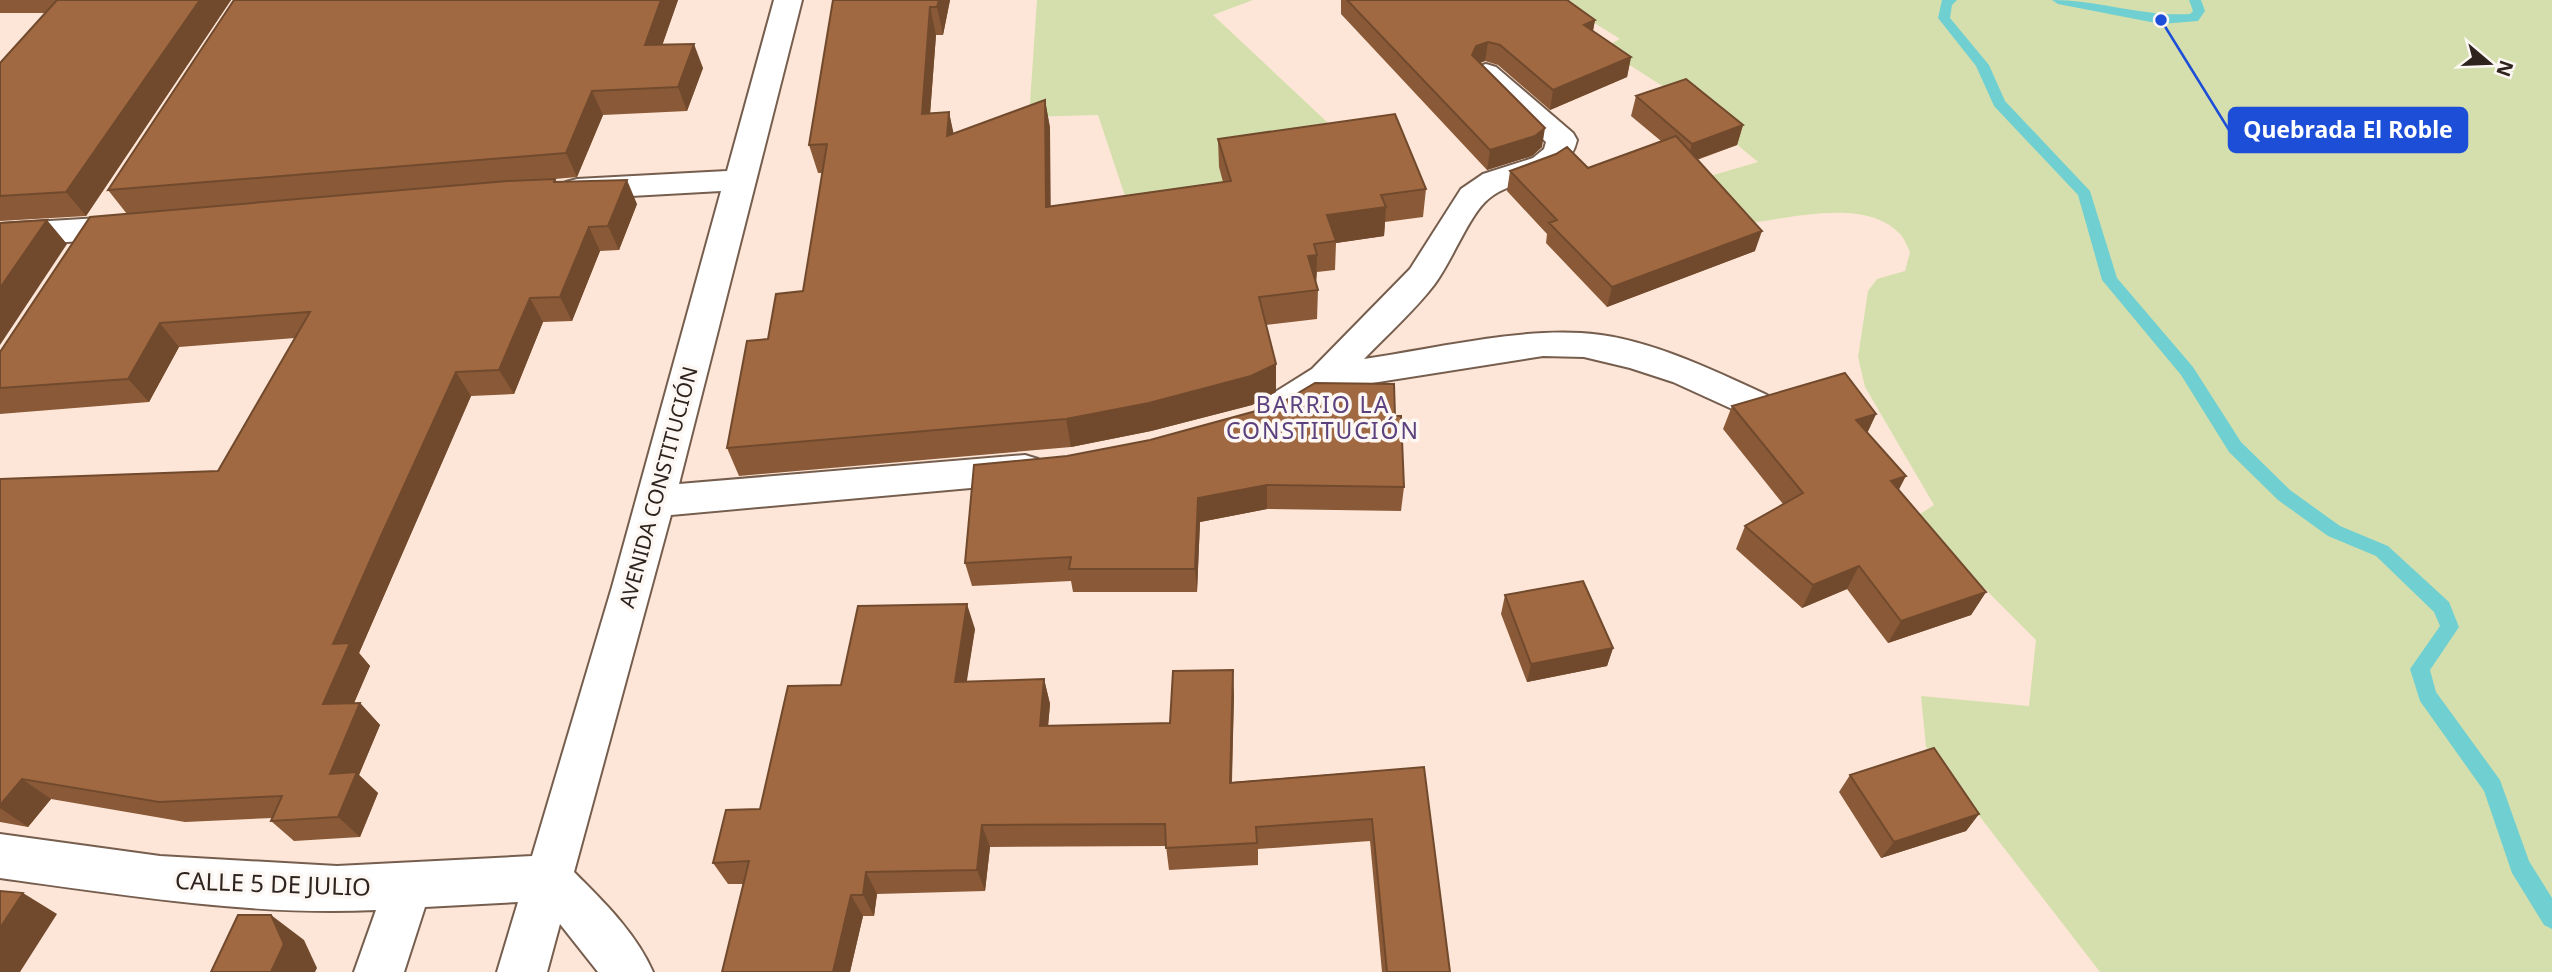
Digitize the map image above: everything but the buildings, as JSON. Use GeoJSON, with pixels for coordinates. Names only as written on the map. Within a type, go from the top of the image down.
{"type":"FeatureCollection","features":[{"type":"Feature","properties":{"kind":"street","name":"AVENIDA CONSTITUCIÓN"},"geometry":{"type":"LineString","coordinates":[[522,972],[654,501],[789,0]]}},
{"type":"Feature","properties":{"kind":"street"},"geometry":{"type":"LineString","coordinates":[[1239,424],[1264,417],[1294,401],[1325,378],[1422,276],[1472,196],[1494,181],[1544,165],[1559,153],[1562,140],[1486,73]]}},
{"type":"Feature","properties":{"kind":"street"},"geometry":{"type":"LineString","coordinates":[[544,191],[739,180]]}},
{"type":"Feature","properties":{"kind":"street"},"geometry":{"type":"LineString","coordinates":[[76,262],[119,195]]}},
{"type":"Feature","properties":{"kind":"street"},"geometry":{"type":"LineString","coordinates":[[0,235],[164,225]]}},
{"type":"Feature","properties":{"kind":"street"},"geometry":{"type":"LineString","coordinates":[[1325,378],[1543,344],[1584,345],[1635,356],[1686,373],[1754,404]]}},
{"type":"Feature","properties":{"kind":"street"},"geometry":{"type":"LineString","coordinates":[[654,501],[1059,465]]}},
{"type":"Feature","properties":{"kind":"street","name":"CALLE 5 DE JULIO"},"geometry":{"type":"LineString","coordinates":[[0,856],[174,879],[337,890],[548,878]]}},
{"type":"Feature","properties":{"kind":"street"},"geometry":{"type":"LineString","coordinates":[[548,878],[593,924],[628,972]]}},
{"type":"Feature","properties":{"kind":"street"},"geometry":{"type":"LineString","coordinates":[[379,972],[408,886]]}},
{"type":"Feature","properties":{"kind":"green space"},"geometry":{"type":"Polygon","coordinates":[[[1037,0],[1253,0],[1213,15],[1375,167],[1232,209],[1134,223],[1098,115],[1029,117],[1037,0]]]}},
{"type":"Feature","properties":{"kind":"green space"},"geometry":{"type":"Polygon","coordinates":[[[1558,0],[2552,0],[2552,972],[2100,972],[1926,747],[1921,696],[2029,706],[2036,640],[1914,518],[1934,505],[1865,387],[1858,357],[1868,291],[1877,279],[1905,271],[1910,252],[1904,239],[1885,222],[1848,213],[1807,215],[1750,223],[1710,176],[1758,162],[1681,98],[1603,48],[1620,39],[1558,0]]]}},
{"type":"Feature","properties":{"kind":"waterway"},"geometry":{"type":"LineString","coordinates":[[1951,0],[1946,3],[1944,18],[1982,65],[1999,103],[2085,194],[2110,280],[2187,371],[2235,447],[2284,495],[2334,531],[2382,551],[2442,607],[2450,627],[2420,669],[2427,695],[2493,787],[2520,866],[2552,918]]}},
{"type":"Feature","properties":{"kind":"waterway"},"geometry":{"type":"LineString","coordinates":[[2058,0],[2161,20],[2194,18],[2199,11],[2195,0]]}},
{"type":"Feature","properties":{"kind":"place","name":"Quebrada El Roble"},"geometry":{"type":"Point","coordinates":[2161,20]}},
{"type":"Feature","properties":{"kind":"district","name":"BARRIO LA CONSTITUCIÓN"},"geometry":{"type":"Point","coordinates":[1323,417]}}]}
